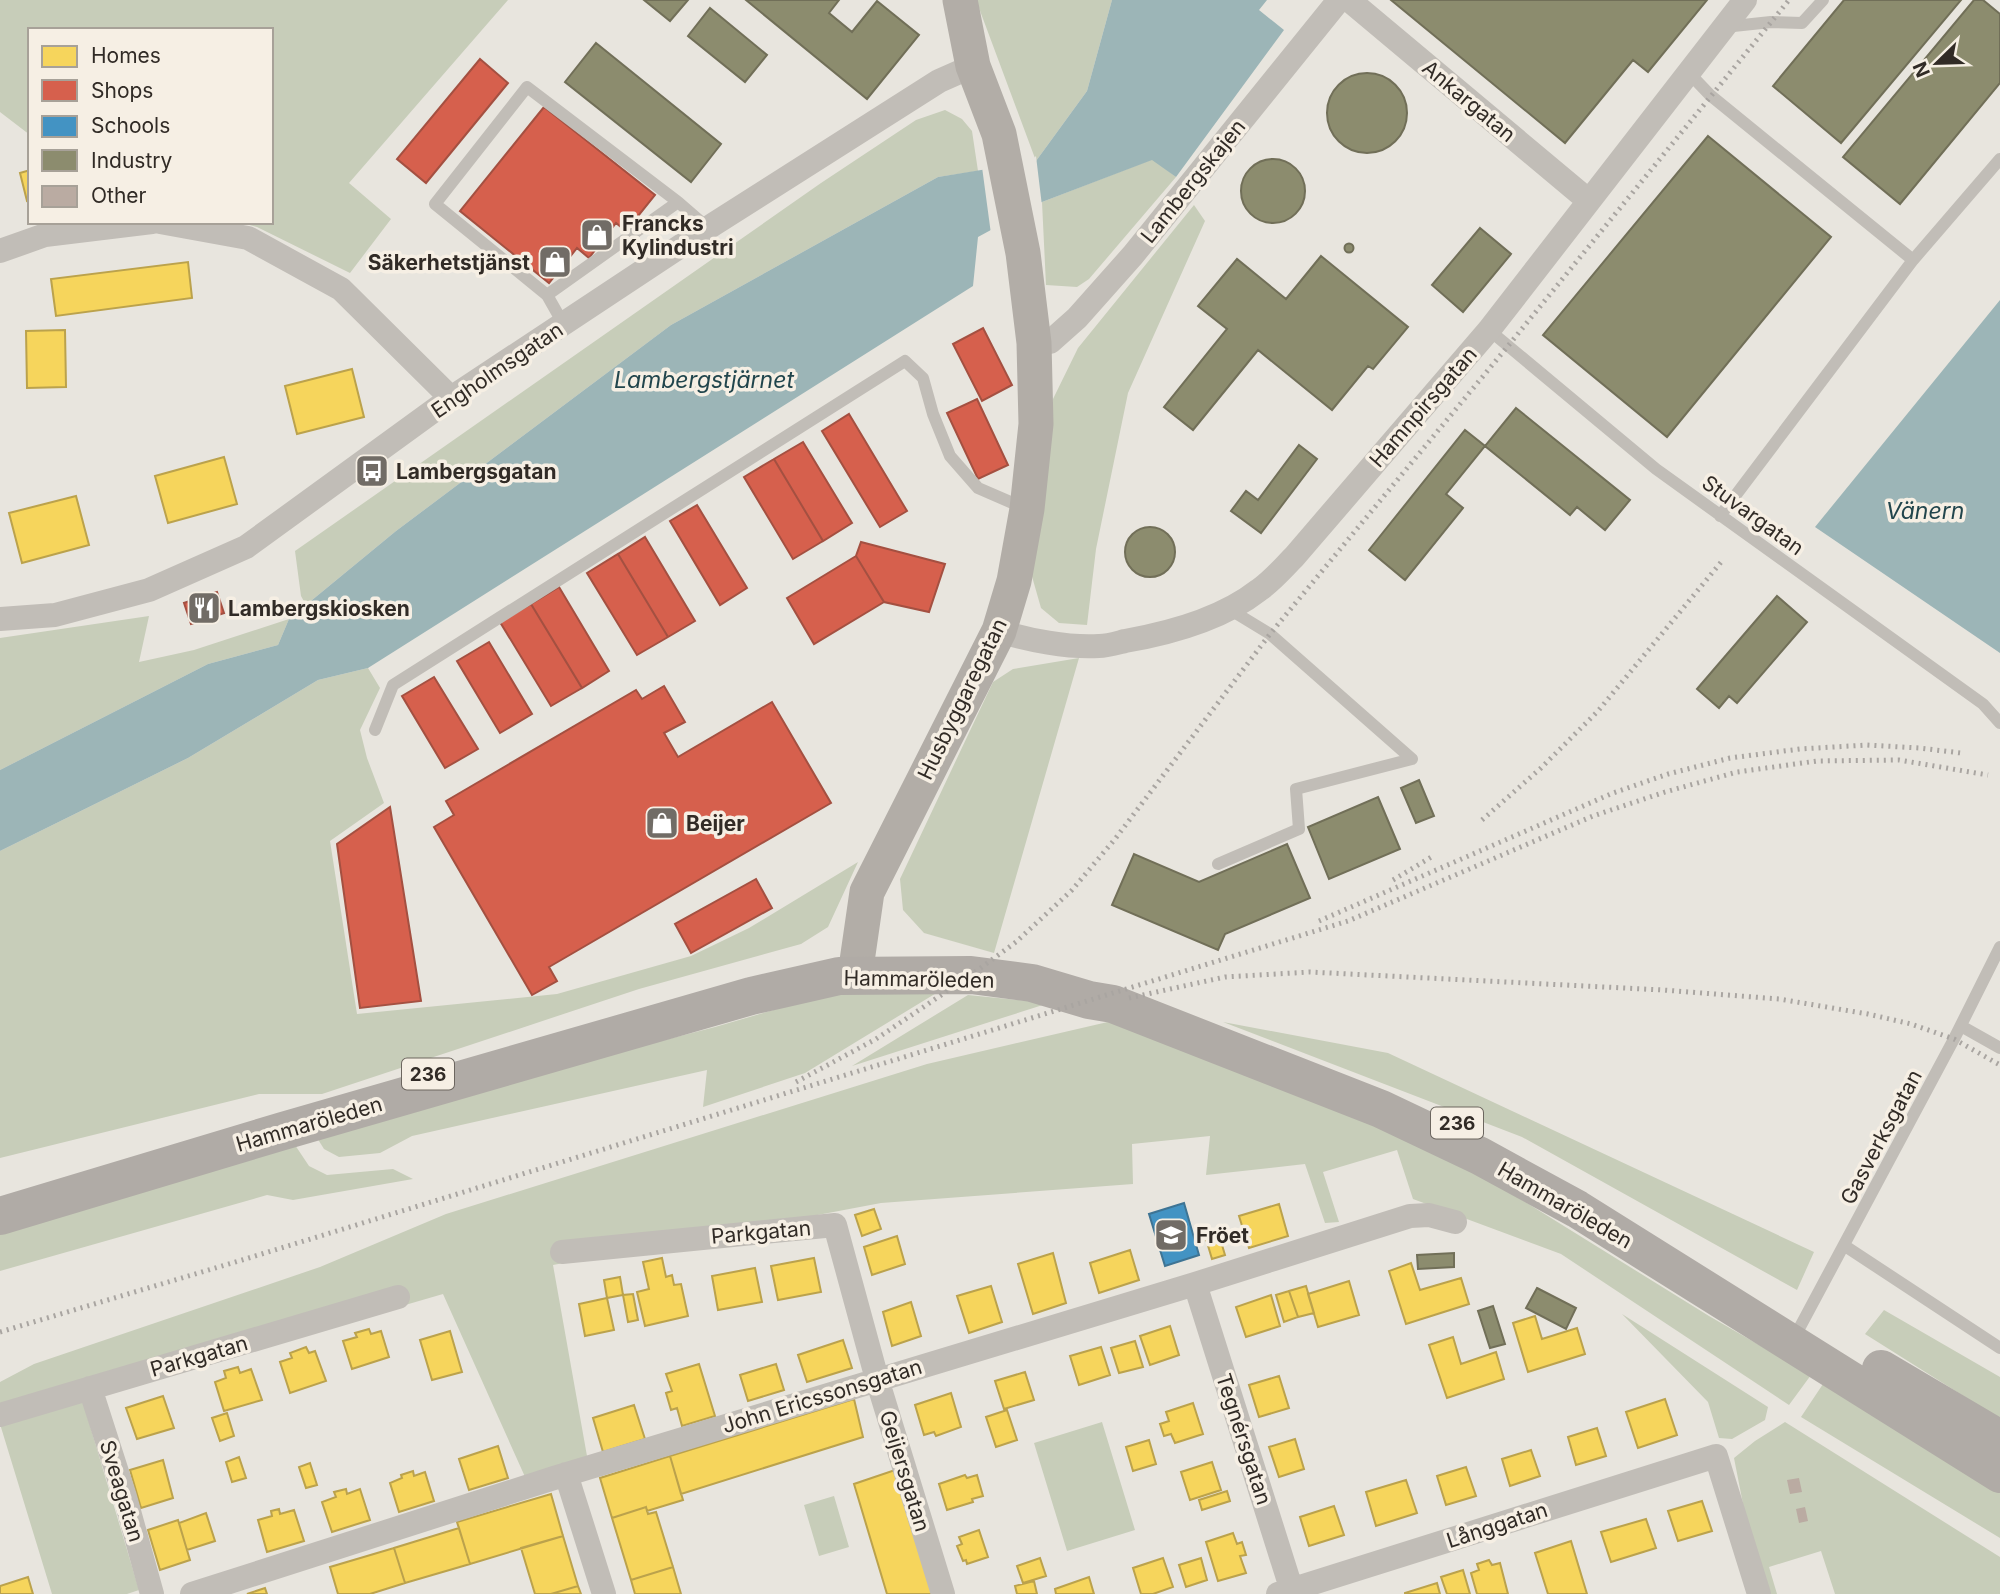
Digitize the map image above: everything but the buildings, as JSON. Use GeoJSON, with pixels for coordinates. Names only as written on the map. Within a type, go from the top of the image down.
{"type":"FeatureCollection","features":[{"type":"Feature","properties":{"kind":"main road","name":"Hammaröleden"},"geometry":{"type":"LineString","coordinates":[[0,1216],[751,996],[839,976],[856,963]]}},
{"type":"Feature","properties":{"kind":"main road","name":"Hammaröleden"},"geometry":{"type":"LineString","coordinates":[[0,1200],[748,979],[856,963],[911,976],[971,975],[1032,984],[1113,1004],[1381,1110],[1480,1156],[1798,1331],[1846,1349],[2000,1439]]}},
{"type":"Feature","properties":{"kind":"main road","name":"Hammaröleden"},"geometry":{"type":"LineString","coordinates":[[1798,1331],[1828,1367],[2000,1474]]}},
{"type":"Feature","properties":{"kind":"street","name":"Husbyggaregatan"},"geometry":{"type":"LineString","coordinates":[[856,963],[867,892],[999,631],[1014,581],[1027,509],[1036,424],[1034,343],[1025,264],[999,134],[973,66],[960,0]]}},
{"type":"Feature","properties":{"kind":"street","name":"Lambergskajen"},"geometry":{"type":"LineString","coordinates":[[1034,343],[1050,342],[1077,318],[1125,264],[1339,0]]}},
{"type":"Feature","properties":{"kind":"street","name":"Ankargatan"},"geometry":{"type":"LineString","coordinates":[[1349,0],[1589,201]]}},
{"type":"Feature","properties":{"kind":"street","name":"Hamnpirsgatan"},"geometry":{"type":"LineString","coordinates":[[999,631],[1051,643],[1099,646],[1185,626],[1228,609],[1259,590],[1294,557],[1489,330],[1745,0]]}},
{"type":"Feature","properties":{"kind":"street","name":"Engholmsgatan"},"geometry":{"type":"LineString","coordinates":[[0,619],[55,615],[149,590],[246,547],[451,398],[939,81],[973,66]]}},
{"type":"Feature","properties":{"kind":"street"},"geometry":{"type":"LineString","coordinates":[[0,251],[45,235],[136,224]]}},
{"type":"Feature","properties":{"kind":"street"},"geometry":{"type":"LineString","coordinates":[[171,224],[248,238],[341,289],[451,398]]}},
{"type":"Feature","properties":{"kind":"street","name":"John Ericssonsgatan"},"geometry":{"type":"LineString","coordinates":[[192,1594],[566,1474],[1195,1284],[1409,1216],[1429,1215],[1455,1222]]}},
{"type":"Feature","properties":{"kind":"street","name":"Parkgatan"},"geometry":{"type":"LineString","coordinates":[[562,1252],[835,1225]]}},
{"type":"Feature","properties":{"kind":"street","name":"Geijersgatan"},"geometry":{"type":"LineString","coordinates":[[835,1225],[877,1380],[943,1594]]}},
{"type":"Feature","properties":{"kind":"street","name":"Tegnérsgatan"},"geometry":{"type":"LineString","coordinates":[[1195,1284],[1287,1593]]}},
{"type":"Feature","properties":{"kind":"street","name":"Parkgatan"},"geometry":{"type":"LineString","coordinates":[[0,1415],[398,1297]]}},
{"type":"Feature","properties":{"kind":"street","name":"Sveagatan"},"geometry":{"type":"LineString","coordinates":[[90,1388],[125,1497],[152,1594]]}},
{"type":"Feature","properties":{"kind":"street","name":"Långgatan"},"geometry":{"type":"LineString","coordinates":[[1287,1593],[1716,1456],[1759,1594]]}},
{"type":"Feature","properties":{"kind":"street"},"geometry":{"type":"LineString","coordinates":[[566,1474],[604,1594]]}},
{"type":"Feature","properties":{"kind":"lane"},"geometry":{"type":"LineString","coordinates":[[1724,27],[1771,22],[1802,23],[1823,0]]}},
{"type":"Feature","properties":{"kind":"lane"},"geometry":{"type":"LineString","coordinates":[[1689,73],[1710,95],[1913,260]]}},
{"type":"Feature","properties":{"kind":"lane"},"geometry":{"type":"LineString","coordinates":[[564,325],[547,295],[435,204],[527,87],[709,228]]}},
{"type":"Feature","properties":{"kind":"lane"},"geometry":{"type":"LineString","coordinates":[[1720,516],[1913,260],[2000,159]]}},
{"type":"Feature","properties":{"kind":"lane"},"geometry":{"type":"LineString","coordinates":[[547,295],[678,202]]}},
{"type":"Feature","properties":{"kind":"lane","name":"Stuvargatan"},"geometry":{"type":"LineString","coordinates":[[1489,330],[1656,469],[1983,704],[2000,723]]}},
{"type":"Feature","properties":{"kind":"lane"},"geometry":{"type":"LineString","coordinates":[[375,730],[393,685],[905,361],[923,378],[933,414],[950,456],[978,488],[1027,509]]}},
{"type":"Feature","properties":{"kind":"lane"},"geometry":{"type":"LineString","coordinates":[[1218,864],[1299,829],[1296,789],[1412,760],[1270,634],[1228,609]]}},
{"type":"Feature","properties":{"kind":"lane","name":"Gasverksgatan"},"geometry":{"type":"LineString","coordinates":[[1798,1331],[1961,1026],[2000,947]]}},
{"type":"Feature","properties":{"kind":"lane"},"geometry":{"type":"LineString","coordinates":[[1961,1026],[2000,1048]]}},
{"type":"Feature","properties":{"kind":"lane"},"geometry":{"type":"LineString","coordinates":[[1844,1246],[2000,1348]]}},
{"type":"Feature","properties":{"kind":"green space"},"geometry":{"type":"Polygon","coordinates":[[[0,0],[508,0],[349,183],[391,219],[350,273],[246,224],[273,224],[273,28],[28,28],[28,133],[0,112],[0,0]]]}},
{"type":"Feature","properties":{"kind":"green space"},"geometry":{"type":"Polygon","coordinates":[[[976,0],[1112,0],[1087,91],[1036,161],[976,0]]]}},
{"type":"Feature","properties":{"kind":"green space"},"geometry":{"type":"Polygon","coordinates":[[[945,110],[962,119],[972,131],[978,171],[938,177],[671,325],[396,531],[306,605],[301,596],[295,551],[821,183],[916,120],[945,110]]]}},
{"type":"Feature","properties":{"kind":"green space"},"geometry":{"type":"Polygon","coordinates":[[[1153,159],[1176,177],[1089,279],[1077,287],[1046,285],[1042,202],[1153,159]]]}},
{"type":"Feature","properties":{"kind":"green space"},"geometry":{"type":"Polygon","coordinates":[[[1194,205],[1205,221],[1128,393],[1096,549],[1087,625],[1059,623],[1041,608],[1031,573],[1053,399],[1078,348],[1194,205]]]}},
{"type":"Feature","properties":{"kind":"green space"},"geometry":{"type":"Polygon","coordinates":[[[149,616],[139,662],[194,650],[289,619],[278,645],[208,664],[0,770],[0,638],[149,616]]]}},
{"type":"Feature","properties":{"kind":"green space"},"geometry":{"type":"Polygon","coordinates":[[[1079,658],[994,953],[924,933],[903,910],[900,879],[993,682],[1013,669],[1079,658]]]}},
{"type":"Feature","properties":{"kind":"green space"},"geometry":{"type":"Polygon","coordinates":[[[368,668],[380,688],[360,730],[384,803],[330,841],[357,1014],[557,994],[691,956],[749,928],[858,862],[828,927],[801,944],[639,989],[322,1094],[259,1094],[0,1158],[0,851],[188,758],[318,680],[368,668]]]}},
{"type":"Feature","properties":{"kind":"green space"},"geometry":{"type":"Polygon","coordinates":[[[886,986],[938,992],[805,1073],[703,1107],[707,1070],[412,1136],[380,1153],[339,1157],[324,1149],[314,1133],[815,998],[886,986]]]}},
{"type":"Feature","properties":{"kind":"green space"},"geometry":{"type":"Polygon","coordinates":[[[968,995],[1049,1003],[852,1066],[968,995]]]}},
{"type":"Feature","properties":{"kind":"green space"},"geometry":{"type":"Polygon","coordinates":[[[1112,1021],[1297,1089],[1472,1169],[1709,1316],[1811,1375],[1789,1405],[1561,1254],[1413,1199],[1397,1150],[1323,1172],[1339,1222],[1325,1223],[1305,1164],[1206,1175],[1210,1136],[1132,1144],[1133,1184],[881,1203],[553,1265],[587,1456],[526,1479],[443,1294],[82,1399],[139,1590],[127,1594],[52,1594],[0,1424],[0,1382],[34,1364],[320,1267],[446,1214],[927,1064],[1112,1021]]]}},
{"type":"Feature","properties":{"kind":"green space"},"geometry":{"type":"Polygon","coordinates":[[[1223,1022],[1388,1053],[1814,1252],[1797,1290],[1522,1137],[1223,1022]]]}},
{"type":"Feature","properties":{"kind":"green space"},"geometry":{"type":"Polygon","coordinates":[[[293,1142],[309,1166],[327,1175],[393,1169],[413,1179],[293,1200],[267,1195],[0,1271],[0,1230],[293,1142]]]}},
{"type":"Feature","properties":{"kind":"green space"},"geometry":{"type":"Polygon","coordinates":[[[1884,1310],[2000,1377],[2000,1419],[1865,1334],[1884,1310]]]}},
{"type":"Feature","properties":{"kind":"green space"},"geometry":{"type":"Polygon","coordinates":[[[1622,1314],[1768,1407],[1765,1420],[1732,1439],[1719,1438],[1708,1402],[1622,1314]]]}},
{"type":"Feature","properties":{"kind":"green space"},"geometry":{"type":"Polygon","coordinates":[[[1827,1378],[2000,1484],[2000,1538],[1801,1417],[1827,1378]]]}},
{"type":"Feature","properties":{"kind":"green space"},"geometry":{"type":"Polygon","coordinates":[[[1102,1422],[1135,1530],[1067,1551],[1034,1443],[1102,1422]]]}},
{"type":"Feature","properties":{"kind":"green space"},"geometry":{"type":"Polygon","coordinates":[[[1785,1422],[2000,1557],[2000,1594],[1835,1594],[1821,1551],[1769,1567],[1777,1594],[1770,1594],[1744,1509],[1734,1458],[1785,1422]]]}},
{"type":"Feature","properties":{"kind":"green space"},"geometry":{"type":"Polygon","coordinates":[[[834,1496],[849,1547],[819,1556],[804,1505],[834,1496]]]}},
{"type":"Feature","properties":{"kind":"water","name":"Lambergstjärnet"},"geometry":{"type":"Polygon","coordinates":[[[1112,0],[1267,0],[1259,10],[1284,30],[1176,177],[1152,160],[1042,202],[978,237],[973,286],[368,668],[318,680],[188,758],[0,851],[0,770],[208,664],[278,645],[289,619],[396,531],[671,325],[938,177],[1036,161],[1087,91],[1112,0]]]}},
{"type":"Feature","properties":{"kind":"water","name":"Vänern"},"geometry":{"type":"Polygon","coordinates":[[[2000,300],[2000,653],[1815,527],[2000,300]]]}},
{"type":"Feature","properties":{"kind":"pier"},"geometry":{"type":"Polygon","coordinates":[[[1036,156],[1042,206],[991,234],[982,167],[1036,156]]]}},
{"type":"Feature","properties":{"kind":"railway"},"geometry":{"type":"LineString","coordinates":[[796,1082],[876,1039],[971,975],[1016,942],[1072,890],[1115,839],[1270,634],[1789,0]]}},
{"type":"Feature","properties":{"kind":"railway"},"geometry":{"type":"LineString","coordinates":[[1482,820],[1541,768],[1598,711],[1722,561]]}},
{"type":"Feature","properties":{"kind":"railway"},"geometry":{"type":"LineString","coordinates":[[1319,921],[1613,793],[1668,774],[1730,758],[1800,749],[1867,745],[1961,753]]}},
{"type":"Feature","properties":{"kind":"railway"},"geometry":{"type":"LineString","coordinates":[[0,1332],[1348,921],[1593,816],[1665,792],[1737,772],[1817,761],[1899,760],[1988,775]]}},
{"type":"Feature","properties":{"kind":"railway"},"geometry":{"type":"LineString","coordinates":[[1393,880],[1433,856]]}},
{"type":"Feature","properties":{"kind":"railway"},"geometry":{"type":"LineString","coordinates":[[1129,998],[1225,977],[1310,972],[1663,990],[1779,999],[1868,1014],[1911,1024],[1954,1039],[2000,1065]]}},
{"type":"Feature","properties":{"kind":"place","name":"Francks Kylindustri"},"geometry":{"type":"Point","coordinates":[597,235]}},
{"type":"Feature","properties":{"kind":"place","name":"Säkerhetstjänst"},"geometry":{"type":"Point","coordinates":[555,262]}},
{"type":"Feature","properties":{"kind":"place","name":"Lambergsgatan"},"geometry":{"type":"Point","coordinates":[372,471]}},
{"type":"Feature","properties":{"kind":"place","name":"Lambergskiosken"},"geometry":{"type":"Point","coordinates":[204,608]}},
{"type":"Feature","properties":{"kind":"place","name":"Beijer"},"geometry":{"type":"Point","coordinates":[662,823]}},
{"type":"Feature","properties":{"kind":"place","name":"Fröet"},"geometry":{"type":"Point","coordinates":[1171,1235]}}]}
